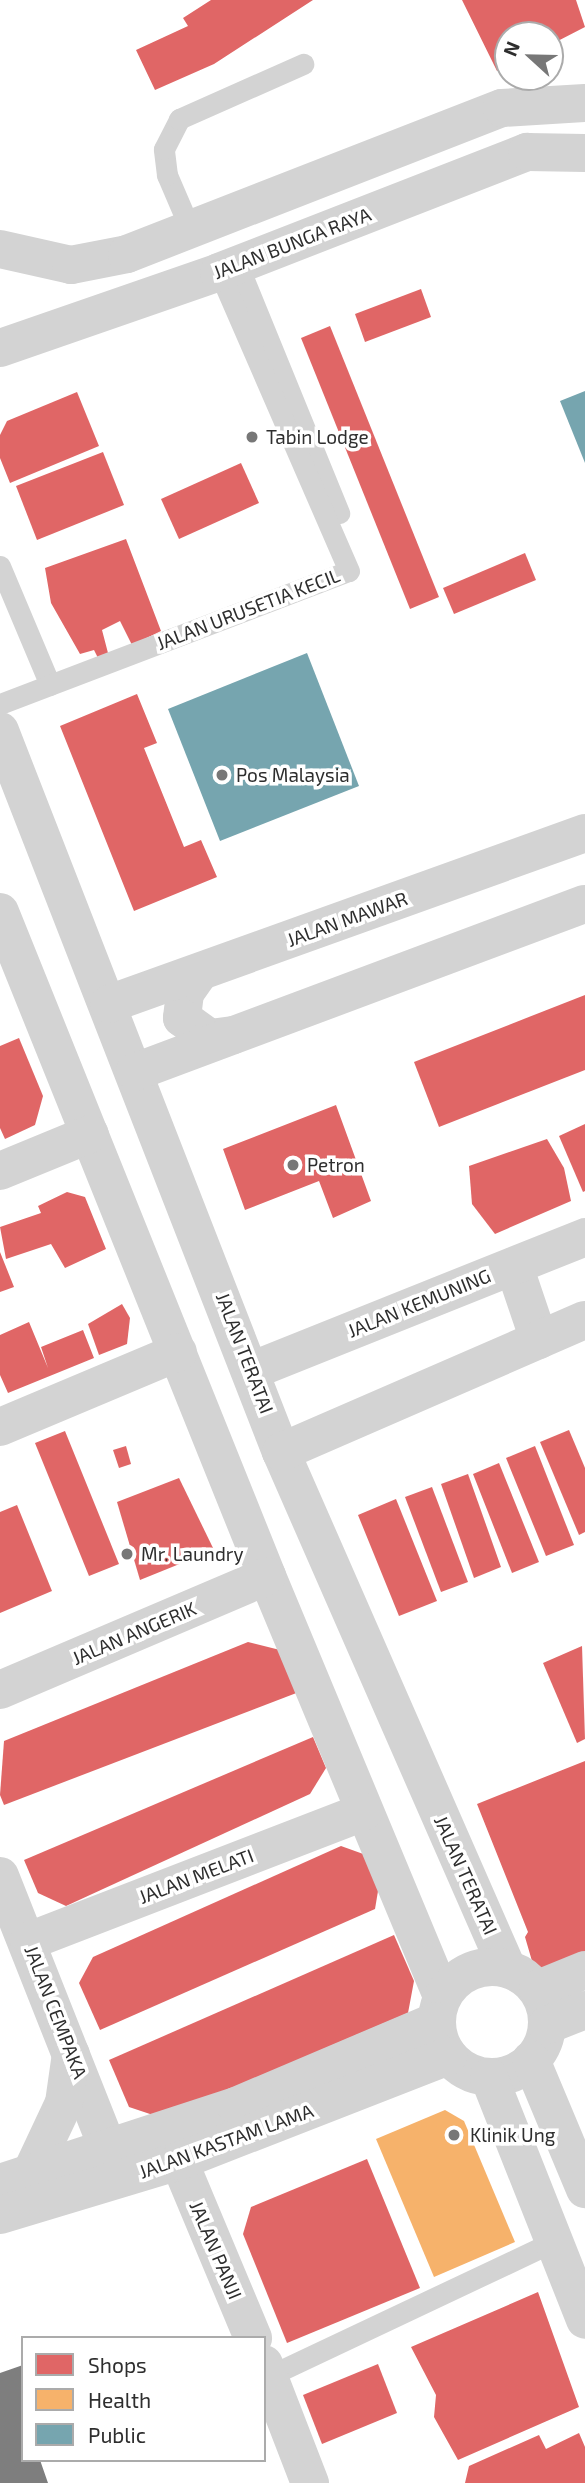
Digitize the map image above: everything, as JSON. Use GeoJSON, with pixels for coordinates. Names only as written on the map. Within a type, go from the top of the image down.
{"type":"FeatureCollection","features":[{"type":"Feature","properties":{"kind":"street"},"geometry":{"type":"LineString","coordinates":[[0,249],[71,265],[127,254],[502,108],[585,103]]}},
{"type":"Feature","properties":{"kind":"street","name":"JALAN BUNGA RAYA"},"geometry":{"type":"LineString","coordinates":[[0,348],[229,269],[527,152],[585,153]]}},
{"type":"Feature","properties":{"kind":"street","name":"JALAN TERATAI"},"geometry":{"type":"LineString","coordinates":[[0,731],[253,1370],[281,1452],[507,1968]]}},
{"type":"Feature","properties":{"kind":"street","name":"JALAN MAWAR"},"geometry":{"type":"LineString","coordinates":[[109,1004],[585,833]]}},
{"type":"Feature","properties":{"kind":"street"},"geometry":{"type":"LineString","coordinates":[[135,1072],[585,904]]}},
{"type":"Feature","properties":{"kind":"street"},"geometry":{"type":"LineString","coordinates":[[0,912],[363,1812],[439,2008],[448,2056],[473,2074],[489,2077],[519,2070],[531,2060]]}},
{"type":"Feature","properties":{"kind":"street"},"geometry":{"type":"LineString","coordinates":[[199,973],[185,993],[182,1018],[210,1038],[233,1035]]}},
{"type":"Feature","properties":{"kind":"street"},"geometry":{"type":"LineString","coordinates":[[0,1171],[90,1135]]}},
{"type":"Feature","properties":{"kind":"street","name":"JALAN KEMUNING"},"geometry":{"type":"LineString","coordinates":[[253,1370],[585,1237]]}},
{"type":"Feature","properties":{"kind":"street"},"geometry":{"type":"LineString","coordinates":[[514,1266],[538,1340]]}},
{"type":"Feature","properties":{"kind":"street"},"geometry":{"type":"LineString","coordinates":[[281,1452],[585,1320]]}},
{"type":"Feature","properties":{"kind":"street"},"geometry":{"type":"LineString","coordinates":[[0,1427],[178,1352]]}},
{"type":"Feature","properties":{"kind":"street","name":"JALAN ANGERIK"},"geometry":{"type":"LineString","coordinates":[[0,1690],[267,1576]]}},
{"type":"Feature","properties":{"kind":"street","name":"JALAN MELATI"},"geometry":{"type":"LineString","coordinates":[[29,1941],[363,1812]]}},
{"type":"Feature","properties":{"kind":"street","name":"JALAN CEMPAKA"},"geometry":{"type":"LineString","coordinates":[[0,1876],[29,1941],[108,2149]]}},
{"type":"Feature","properties":{"kind":"street"},"geometry":{"type":"LineString","coordinates":[[439,2008],[470,1970],[507,1968],[542,2007],[585,2010]]}},
{"type":"Feature","properties":{"kind":"street"},"geometry":{"type":"LineString","coordinates":[[585,1970],[542,2007],[531,2060],[585,2189]]}},
{"type":"Feature","properties":{"kind":"street","name":"JALAN KASTAM LAMA"},"geometry":{"type":"LineString","coordinates":[[16,2178],[236,2106],[439,2008]]}},
{"type":"Feature","properties":{"kind":"street"},"geometry":{"type":"LineString","coordinates":[[16,2178],[64,2103],[71,2052]]}},
{"type":"Feature","properties":{"kind":"street","name":"JALAN KASTAM LAMA"},"geometry":{"type":"LineString","coordinates":[[0,2215],[179,2161],[448,2056]]}},
{"type":"Feature","properties":{"kind":"street"},"geometry":{"type":"LineString","coordinates":[[489,2077],[585,2320]]}},
{"type":"Feature","properties":{"kind":"street","name":"JALAN PANJI"},"geometry":{"type":"LineString","coordinates":[[179,2161],[252,2336]]}},
{"type":"Feature","properties":{"kind":"street"},"geometry":{"type":"LineString","coordinates":[[267,2370],[310,2483]]}},
{"type":"Feature","properties":{"kind":"lane"},"geometry":{"type":"LineString","coordinates":[[191,231],[167,175],[163,149],[179,119],[303,64]]}},
{"type":"Feature","properties":{"kind":"lane","name":"JALAN URUSETIA KECIL"},"geometry":{"type":"LineString","coordinates":[[229,269],[361,567]]}},
{"type":"Feature","properties":{"kind":"lane","name":"JALAN URUSETIA KECIL"},"geometry":{"type":"LineString","coordinates":[[0,704],[349,571],[229,269]]}},
{"type":"Feature","properties":{"kind":"lane"},"geometry":{"type":"LineString","coordinates":[[0,566],[50,685]]}},
{"type":"Feature","properties":{"kind":"lane"},"geometry":{"type":"LineString","coordinates":[[267,2370],[553,2242]]}},
{"type":"Feature","properties":{"kind":"building: Shops"},"geometry":{"type":"Polygon","coordinates":[[[211,0],[313,0],[214,64],[155,90],[136,50],[188,26],[183,18],[211,0]]]}},
{"type":"Feature","properties":{"kind":"building: Shops"},"geometry":{"type":"Polygon","coordinates":[[[462,0],[576,0],[585,27],[564,38],[564,21],[494,21],[494,65],[462,0]]]}},
{"type":"Feature","properties":{"kind":"building: Shops"},"geometry":{"type":"Polygon","coordinates":[[[421,289],[431,317],[365,342],[355,314],[421,289]]]}},
{"type":"Feature","properties":{"kind":"building: Shops"},"geometry":{"type":"Polygon","coordinates":[[[330,326],[439,597],[410,609],[301,338],[330,326]]]}},
{"type":"Feature","properties":{"kind":"building: Shops"},"geometry":{"type":"Polygon","coordinates":[[[77,392],[99,446],[10,483],[0,458],[0,435],[7,421],[77,392]]]}},
{"type":"Feature","properties":{"kind":"building: Shops"},"geometry":{"type":"Polygon","coordinates":[[[103,452],[124,505],[37,540],[16,486],[103,452]]]}},
{"type":"Feature","properties":{"kind":"building: Shops"},"geometry":{"type":"Polygon","coordinates":[[[241,463],[259,503],[179,539],[161,499],[241,463]]]}},
{"type":"Feature","properties":{"kind":"building: Shops"},"geometry":{"type":"Polygon","coordinates":[[[126,539],[161,631],[132,645],[120,621],[102,630],[108,653],[98,658],[94,650],[80,654],[51,603],[45,568],[126,539]]]}},
{"type":"Feature","properties":{"kind":"building: Shops"},"geometry":{"type":"Polygon","coordinates":[[[525,553],[536,580],[454,614],[443,588],[525,553]]]}},
{"type":"Feature","properties":{"kind":"building: Shops"},"geometry":{"type":"Polygon","coordinates":[[[137,694],[157,743],[144,748],[184,847],[201,840],[217,877],[134,911],[60,726],[137,694]]]}},
{"type":"Feature","properties":{"kind":"building: Shops"},"geometry":{"type":"Polygon","coordinates":[[[585,995],[585,1070],[439,1127],[414,1062],[585,995]]]}},
{"type":"Feature","properties":{"kind":"building: Shops"},"geometry":{"type":"Polygon","coordinates":[[[19,1038],[43,1096],[35,1125],[5,1139],[0,1128],[0,1046],[19,1038]]]}},
{"type":"Feature","properties":{"kind":"building: Shops","name":"Petron"},"geometry":{"type":"Polygon","coordinates":[[[336,1105],[371,1201],[333,1218],[319,1181],[245,1210],[223,1149],[336,1105]]]}},
{"type":"Feature","properties":{"kind":"building: Shops"},"geometry":{"type":"Polygon","coordinates":[[[585,1124],[585,1191],[583,1192],[559,1136],[585,1124]]]}},
{"type":"Feature","properties":{"kind":"building: Shops"},"geometry":{"type":"Polygon","coordinates":[[[547,1139],[564,1168],[571,1201],[495,1234],[472,1204],[469,1166],[547,1139]]]}},
{"type":"Feature","properties":{"kind":"building: Shops"},"geometry":{"type":"Polygon","coordinates":[[[67,1192],[85,1197],[106,1249],[65,1268],[51,1244],[6,1259],[0,1227],[41,1213],[38,1206],[67,1192]]]}},
{"type":"Feature","properties":{"kind":"building: Shops"},"geometry":{"type":"Polygon","coordinates":[[[0,1252],[14,1287],[0,1292],[0,1252]]]}},
{"type":"Feature","properties":{"kind":"building: Shops"},"geometry":{"type":"Polygon","coordinates":[[[122,1304],[130,1318],[127,1344],[99,1355],[88,1324],[122,1304]]]}},
{"type":"Feature","properties":{"kind":"building: Shops"},"geometry":{"type":"Polygon","coordinates":[[[29,1322],[48,1368],[41,1347],[83,1330],[94,1358],[8,1393],[0,1375],[0,1335],[29,1322]]]}},
{"type":"Feature","properties":{"kind":"building: Shops"},"geometry":{"type":"Polygon","coordinates":[[[569,1430],[585,1468],[585,1532],[579,1535],[540,1442],[569,1430]]]}},
{"type":"Feature","properties":{"kind":"building: Shops"},"geometry":{"type":"Polygon","coordinates":[[[65,1431],[119,1564],[89,1576],[35,1443],[65,1431]]]}},
{"type":"Feature","properties":{"kind":"building: Shops"},"geometry":{"type":"Polygon","coordinates":[[[126,1446],[131,1464],[119,1468],[113,1450],[126,1446]]]}},
{"type":"Feature","properties":{"kind":"building: Shops"},"geometry":{"type":"Polygon","coordinates":[[[535,1446],[574,1545],[546,1556],[506,1458],[535,1446]]]}},
{"type":"Feature","properties":{"kind":"building: Shops"},"geometry":{"type":"Polygon","coordinates":[[[499,1463],[539,1562],[512,1573],[473,1474],[499,1463]]]}},
{"type":"Feature","properties":{"kind":"building: Shops"},"geometry":{"type":"Polygon","coordinates":[[[468,1474],[501,1567],[474,1578],[441,1484],[468,1474]]]}},
{"type":"Feature","properties":{"kind":"building: Shops"},"geometry":{"type":"Polygon","coordinates":[[[179,1478],[214,1550],[140,1580],[117,1502],[179,1478]]]}},
{"type":"Feature","properties":{"kind":"building: Shops"},"geometry":{"type":"Polygon","coordinates":[[[432,1487],[468,1582],[441,1592],[405,1497],[432,1487]]]}},
{"type":"Feature","properties":{"kind":"building: Shops"},"geometry":{"type":"Polygon","coordinates":[[[396,1499],[437,1601],[399,1616],[358,1515],[396,1499]]]}},
{"type":"Feature","properties":{"kind":"building: Shops"},"geometry":{"type":"Polygon","coordinates":[[[17,1505],[52,1591],[0,1613],[0,1512],[17,1505]]]}},
{"type":"Feature","properties":{"kind":"building: Shops"},"geometry":{"type":"Polygon","coordinates":[[[248,1642],[284,1651],[299,1692],[4,1805],[0,1795],[4,1741],[248,1642]]]}},
{"type":"Feature","properties":{"kind":"building: Shops"},"geometry":{"type":"Polygon","coordinates":[[[582,1646],[585,1739],[577,1743],[543,1663],[582,1646]]]}},
{"type":"Feature","properties":{"kind":"building: Shops"},"geometry":{"type":"Polygon","coordinates":[[[313,1737],[326,1768],[310,1794],[66,1906],[38,1893],[24,1860],[313,1737]]]}},
{"type":"Feature","properties":{"kind":"building: Shops"},"geometry":{"type":"Polygon","coordinates":[[[585,1761],[585,1964],[554,1977],[532,1961],[525,1937],[528,1932],[477,1804],[585,1761]]]}},
{"type":"Feature","properties":{"kind":"building: Shops"},"geometry":{"type":"Polygon","coordinates":[[[341,1846],[366,1855],[379,1885],[375,1909],[100,2030],[79,1983],[93,1957],[341,1846]]]}},
{"type":"Feature","properties":{"kind":"building: Shops"},"geometry":{"type":"Polygon","coordinates":[[[394,1935],[414,1981],[408,2013],[162,2118],[129,2107],[109,2060],[394,1935]]]}},
{"type":"Feature","properties":{"kind":"building: Shops"},"geometry":{"type":"Polygon","coordinates":[[[367,2159],[420,2288],[287,2343],[243,2234],[251,2207],[367,2159]]]}},
{"type":"Feature","properties":{"kind":"building: Shops"},"geometry":{"type":"Polygon","coordinates":[[[538,2292],[579,2407],[458,2460],[434,2417],[436,2395],[411,2347],[538,2292]]]}},
{"type":"Feature","properties":{"kind":"building: Shops"},"geometry":{"type":"Polygon","coordinates":[[[378,2364],[397,2413],[322,2444],[303,2395],[378,2364]]]}},
{"type":"Feature","properties":{"kind":"building: Shops"},"geometry":{"type":"Polygon","coordinates":[[[579,2433],[585,2447],[585,2483],[465,2483],[469,2466],[539,2435],[546,2449],[579,2433]]]}},
{"type":"Feature","properties":{"kind":"building: Health"},"geometry":{"type":"Polygon","coordinates":[[[445,2110],[464,2121],[515,2242],[434,2277],[376,2139],[445,2110]]]}},
{"type":"Feature","properties":{"kind":"building: Public"},"geometry":{"type":"Polygon","coordinates":[[[585,391],[585,463],[560,401],[585,391]]]}},
{"type":"Feature","properties":{"kind":"building: Public"},"geometry":{"type":"Polygon","coordinates":[[[307,653],[359,786],[220,841],[168,709],[307,653]]]}},
{"type":"Feature","properties":{"kind":"building: Other"},"geometry":{"type":"Polygon","coordinates":[[[21,2366],[21,2462],[41,2462],[48,2483],[0,2483],[0,2373],[21,2366]]]}},
{"type":"Feature","properties":{"kind":"place","name":"Tabin Lodge"},"geometry":{"type":"Point","coordinates":[252,437]}},
{"type":"Feature","properties":{"kind":"place","name":"Pos Malaysia"},"geometry":{"type":"Point","coordinates":[222,775]}},
{"type":"Feature","properties":{"kind":"place","name":"Petron"},"geometry":{"type":"Point","coordinates":[293,1165]}},
{"type":"Feature","properties":{"kind":"place","name":"Mr. Laundry"},"geometry":{"type":"Point","coordinates":[127,1554]}},
{"type":"Feature","properties":{"kind":"place","name":"Klinik Ung"},"geometry":{"type":"Point","coordinates":[454,2135]}}]}
